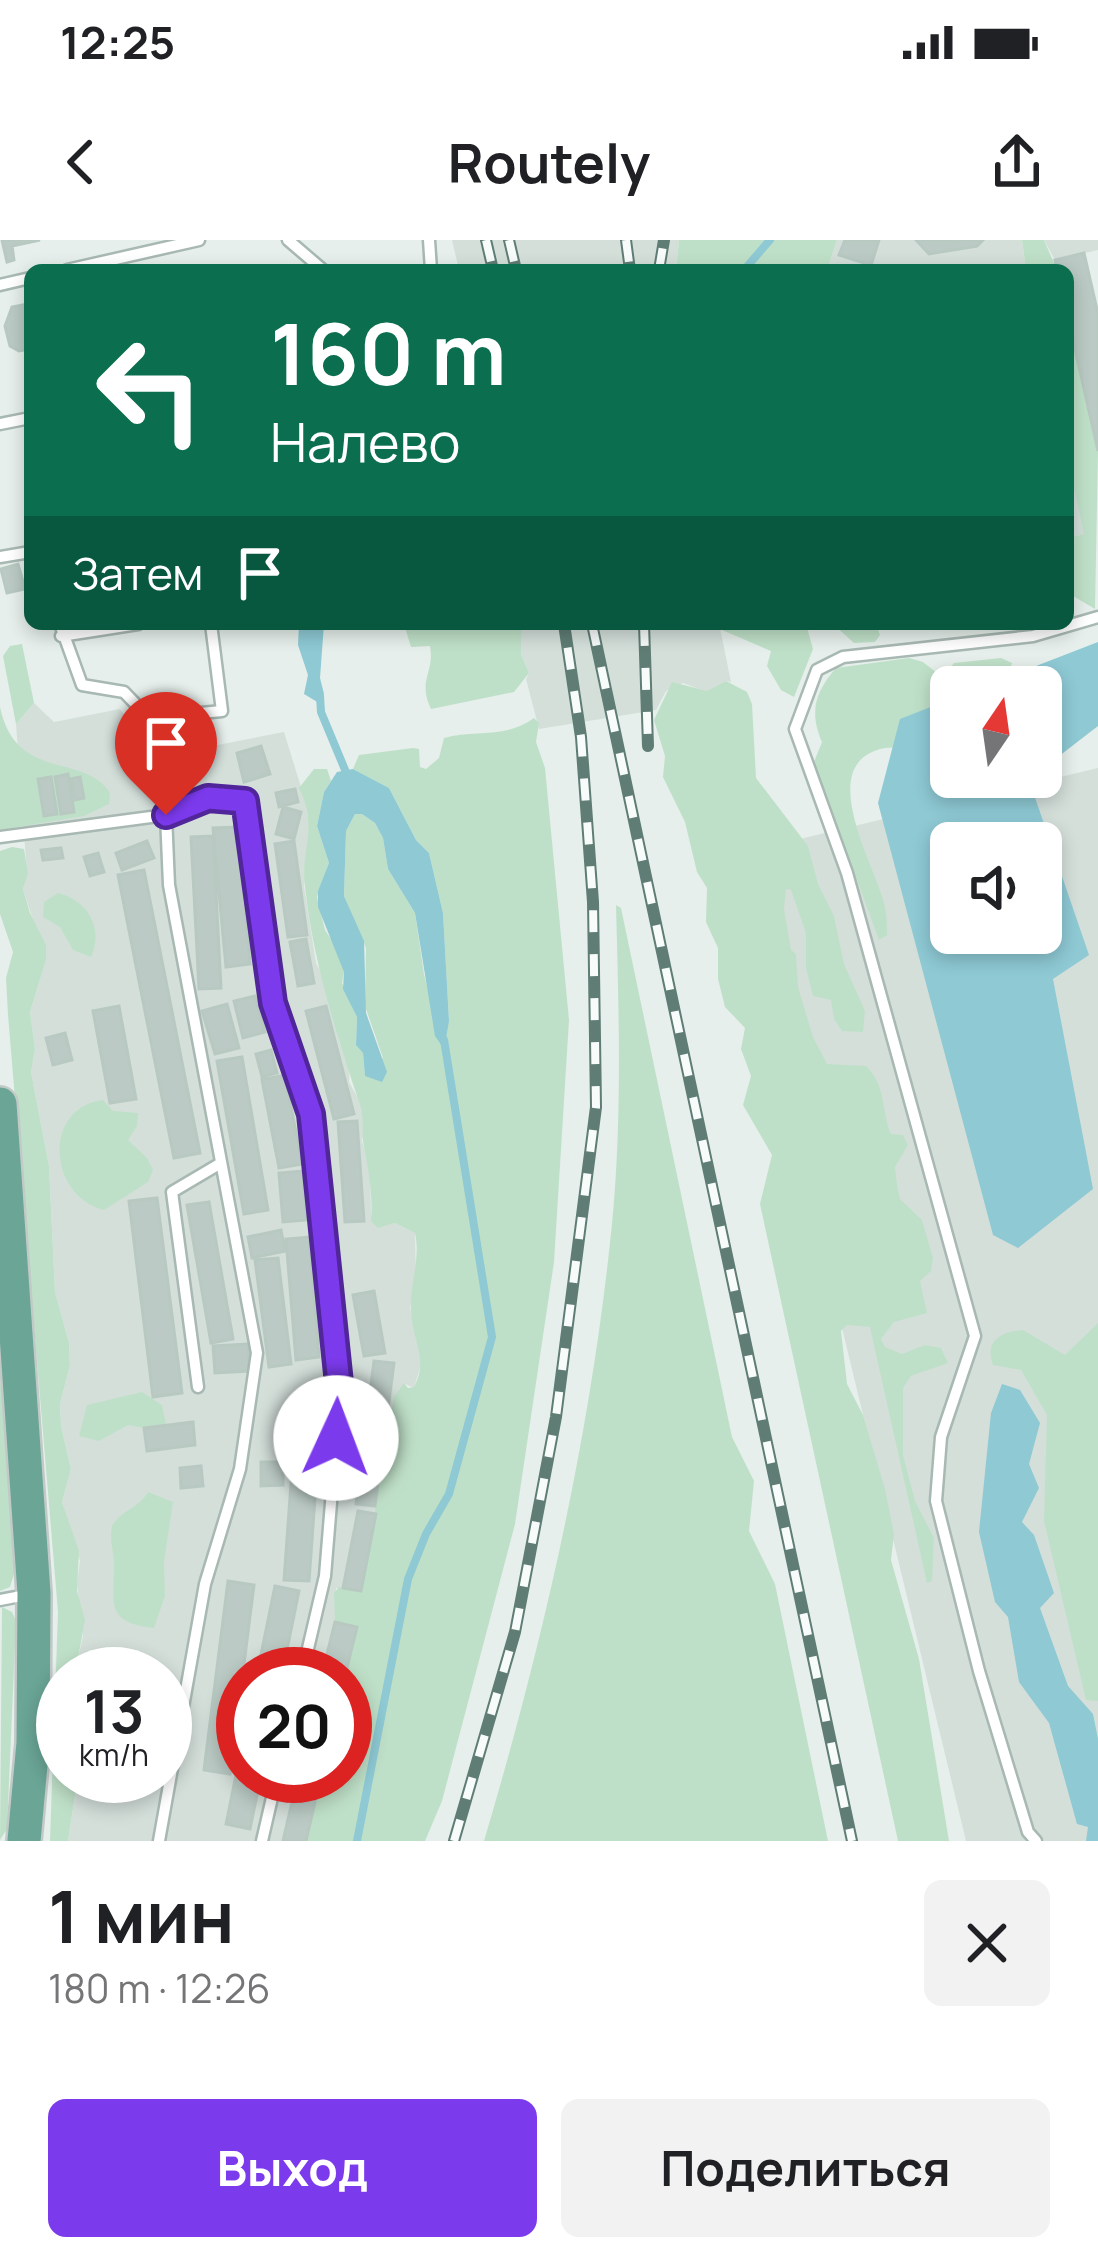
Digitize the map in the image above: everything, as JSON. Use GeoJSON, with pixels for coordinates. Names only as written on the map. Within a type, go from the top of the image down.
{"type":"FeatureCollection","features":[{"type":"Feature","properties":{"kind":"main road"},"geometry":{"type":"LineString","coordinates":[[0,1104],[34,1593],[33,1743],[22,1839]]}},
{"type":"Feature","properties":{"kind":"lane"},"geometry":{"type":"LineString","coordinates":[[93,264],[199,240]]}},
{"type":"Feature","properties":{"kind":"lane"},"geometry":{"type":"LineString","coordinates":[[288,240],[316,264]]}},
{"type":"Feature","properties":{"kind":"lane"},"geometry":{"type":"LineString","coordinates":[[61,630],[82,686],[124,692],[149,718],[222,711],[212,630]]}},
{"type":"Feature","properties":{"kind":"lane"},"geometry":{"type":"LineString","coordinates":[[1036,1841],[1028,1832],[980,1671],[936,1501],[941,1437],[975,1336],[847,873],[795,729],[817,670],[843,657],[1054,630]]}},
{"type":"Feature","properties":{"kind":"lane"},"geometry":{"type":"LineString","coordinates":[[0,837],[166,815],[208,798],[245,801],[273,1003],[311,1114],[340,1393],[325,1576],[308,1647]]}},
{"type":"Feature","properties":{"kind":"lane"},"geometry":{"type":"LineString","coordinates":[[159,1841],[205,1584],[240,1469],[257,1353],[169,885],[166,815]]}},
{"type":"Feature","properties":{"kind":"lane"},"geometry":{"type":"LineString","coordinates":[[198,1387],[172,1192],[221,1163]]}},
{"type":"Feature","properties":{"kind":"lane"},"geometry":{"type":"LineString","coordinates":[[0,1600],[34,1593]]}},
{"type":"Feature","properties":{"kind":"lane"},"geometry":{"type":"LineString","coordinates":[[262,1841],[271,1803]]}},
{"type":"Feature","properties":{"kind":"shaded area"},"geometry":{"type":"Polygon","coordinates":[[[452,240],[679,240],[677,264],[458,264],[452,240]]]}},
{"type":"Feature","properties":{"kind":"shaded area"},"geometry":{"type":"Polygon","coordinates":[[[837,240],[1022,240],[1025,264],[829,264],[837,240]]]}},
{"type":"Feature","properties":{"kind":"shaded area"},"geometry":{"type":"Polygon","coordinates":[[[1044,240],[1098,240],[1098,250],[1055,260],[1044,240]]]}},
{"type":"Feature","properties":{"kind":"shaded area"},"geometry":{"type":"Polygon","coordinates":[[[1074,486],[1085,534],[1074,537],[1074,486]]]}},
{"type":"Feature","properties":{"kind":"shaded area"},"geometry":{"type":"Polygon","coordinates":[[[522,630],[720,630],[731,682],[707,692],[683,683],[666,691],[656,710],[539,729],[521,654],[522,630]]]}},
{"type":"Feature","properties":{"kind":"shaded area"},"geometry":{"type":"Polygon","coordinates":[[[34,703],[54,722],[120,709],[135,755],[156,757],[284,732],[305,800],[311,834],[304,886],[316,963],[325,980],[350,1066],[349,1082],[365,1126],[362,1141],[370,1168],[371,1215],[383,1226],[395,1223],[415,1233],[416,1280],[410,1308],[422,1361],[414,1388],[405,1384],[361,1591],[336,1588],[335,1622],[357,1627],[352,1647],[216,1647],[216,1803],[315,1803],[306,1841],[68,1841],[74,1803],[192,1803],[192,1647],[80,1647],[80,1561],[62,1502],[71,1469],[60,1404],[70,1365],[69,1343],[55,1292],[49,1166],[31,1072],[35,1049],[30,1012],[46,960],[23,889],[27,874],[16,724],[34,703]]]}},
{"type":"Feature","properties":{"kind":"shaded area"},"geometry":{"type":"Polygon","coordinates":[[[1098,768],[1098,1841],[966,1841],[728,856],[972,798],[1062,798],[1062,777],[1098,768]]]}},
{"type":"Feature","properties":{"kind":"green space"},"geometry":{"type":"Polygon","coordinates":[[[679,240],[837,240],[829,264],[677,264],[679,240]]]}},
{"type":"Feature","properties":{"kind":"green space"},"geometry":{"type":"Polygon","coordinates":[[[1022,240],[1044,240],[1054,264],[1025,264],[1022,240]]]}},
{"type":"Feature","properties":{"kind":"green space"},"geometry":{"type":"Polygon","coordinates":[[[1074,345],[1098,451],[1095,609],[1074,597],[1074,536],[1084,534],[1074,488],[1074,345]]]}},
{"type":"Feature","properties":{"kind":"green space"},"geometry":{"type":"Polygon","coordinates":[[[406,630],[522,630],[521,654],[529,673],[514,692],[431,709],[426,690],[430,646],[411,647],[406,630]]]}},
{"type":"Feature","properties":{"kind":"green space"},"geometry":{"type":"Polygon","coordinates":[[[722,630],[808,630],[813,649],[794,697],[781,690],[767,666],[771,651],[722,630]]]}},
{"type":"Feature","properties":{"kind":"green space"},"geometry":{"type":"Polygon","coordinates":[[[840,630],[878,630],[875,642],[854,643],[840,630]]]}},
{"type":"Feature","properties":{"kind":"green space"},"geometry":{"type":"Polygon","coordinates":[[[22,644],[34,703],[16,724],[3,656],[10,646],[22,644]]]}},
{"type":"Feature","properties":{"kind":"green space"},"geometry":{"type":"Polygon","coordinates":[[[909,658],[930,668],[930,754],[885,748],[863,757],[853,773],[854,818],[886,910],[887,935],[879,940],[814,762],[822,742],[815,712],[819,694],[836,668],[909,658]]]}},
{"type":"Feature","properties":{"kind":"green space"},"geometry":{"type":"Polygon","coordinates":[[[1001,658],[1011,666],[951,666],[1001,658]]]}},
{"type":"Feature","properties":{"kind":"green space"},"geometry":{"type":"Polygon","coordinates":[[[726,681],[747,692],[752,704],[756,778],[808,846],[818,884],[834,916],[844,964],[865,1011],[863,1032],[842,1031],[831,1000],[813,996],[806,968],[806,933],[791,890],[786,889],[784,909],[791,950],[796,954],[798,987],[813,1037],[827,1064],[866,1066],[877,1081],[891,1134],[903,1135],[908,1145],[895,1167],[900,1199],[922,1220],[933,1258],[931,1271],[920,1281],[927,1313],[894,1322],[881,1339],[885,1347],[902,1354],[925,1345],[941,1348],[948,1363],[911,1376],[903,1388],[903,1455],[915,1501],[934,1538],[932,1581],[927,1583],[870,1327],[847,1325],[841,1331],[847,1384],[863,1415],[885,1489],[894,1534],[891,1560],[919,1659],[949,1841],[898,1841],[760,1204],[772,1155],[743,1105],[751,1076],[741,1049],[745,1028],[725,1007],[718,979],[718,948],[706,922],[707,888],[697,872],[685,822],[663,777],[665,756],[654,720],[672,682],[707,691],[726,681]]]}},
{"type":"Feature","properties":{"kind":"green space"},"geometry":{"type":"Polygon","coordinates":[[[0,707],[20,747],[99,781],[110,793],[109,804],[84,816],[0,830],[0,707]]]}},
{"type":"Feature","properties":{"kind":"green space"},"geometry":{"type":"Polygon","coordinates":[[[534,718],[539,723],[536,742],[545,768],[569,1020],[554,1262],[515,1524],[442,1801],[425,1841],[306,1841],[315,1803],[372,1803],[372,1647],[352,1647],[356,1628],[335,1622],[334,1593],[339,1587],[362,1590],[394,1397],[404,1383],[414,1387],[420,1367],[411,1311],[415,1233],[395,1223],[378,1228],[371,1221],[361,1108],[326,996],[309,915],[304,874],[308,815],[299,788],[314,769],[327,769],[331,781],[317,826],[329,863],[317,897],[357,1017],[356,1044],[363,1053],[365,1076],[383,1058],[365,1006],[366,948],[344,896],[346,831],[355,814],[375,823],[383,838],[388,869],[415,913],[441,1044],[449,1021],[443,913],[429,853],[416,840],[389,788],[353,769],[359,755],[419,749],[420,767],[426,769],[439,758],[444,738],[523,725],[534,718]]]}},
{"type":"Feature","properties":{"kind":"green space"},"geometry":{"type":"Polygon","coordinates":[[[24,849],[28,874],[23,889],[46,945],[30,1012],[35,1049],[31,1072],[49,1166],[55,1292],[69,1343],[70,1365],[60,1404],[71,1469],[62,1502],[79,1551],[77,1591],[85,1620],[80,1647],[57,1647],[58,1612],[8,1015],[6,978],[13,952],[0,914],[0,851],[24,849]]]}},
{"type":"Feature","properties":{"kind":"green space"},"geometry":{"type":"Polygon","coordinates":[[[58,893],[78,902],[91,917],[96,936],[91,957],[73,950],[60,927],[43,917],[44,902],[58,893]]]}},
{"type":"Feature","properties":{"kind":"green space"},"geometry":{"type":"Polygon","coordinates":[[[616,905],[621,908],[732,1437],[754,1481],[749,1531],[775,1584],[828,1841],[484,1841],[560,1549],[600,1327],[618,1122],[616,905]]]}},
{"type":"Feature","properties":{"kind":"green space"},"geometry":{"type":"Polygon","coordinates":[[[103,1100],[113,1111],[138,1113],[128,1140],[153,1170],[148,1182],[104,1210],[86,1202],[72,1188],[60,1153],[69,1119],[83,1106],[103,1100]]]}},
{"type":"Feature","properties":{"kind":"green space"},"geometry":{"type":"Polygon","coordinates":[[[1098,1323],[1098,1701],[1086,1700],[1044,1521],[1047,1415],[1021,1370],[993,1365],[991,1350],[1001,1335],[1023,1330],[1065,1355],[1098,1323]]]}},
{"type":"Feature","properties":{"kind":"green space"},"geometry":{"type":"Polygon","coordinates":[[[0,1375],[16,1567],[10,1587],[0,1591],[0,1375]]]}},
{"type":"Feature","properties":{"kind":"green space"},"geometry":{"type":"Polygon","coordinates":[[[142,1392],[162,1405],[166,1424],[128,1425],[99,1441],[79,1436],[87,1405],[142,1392]]]}},
{"type":"Feature","properties":{"kind":"green space"},"geometry":{"type":"Polygon","coordinates":[[[148,1492],[173,1502],[164,1562],[165,1596],[154,1628],[127,1621],[116,1609],[111,1536],[112,1526],[148,1492]]]}},
{"type":"Feature","properties":{"kind":"green space"},"geometry":{"type":"Polygon","coordinates":[[[2,1607],[16,1621],[7,1829],[0,1840],[2,1607]]]}},
{"type":"Feature","properties":{"kind":"green space"},"geometry":{"type":"Polygon","coordinates":[[[51,1803],[74,1803],[68,1841],[50,1841],[51,1803]]]}},
{"type":"Feature","properties":{"kind":"water"},"geometry":{"type":"Polygon","coordinates":[[[299,630],[324,630],[320,678],[324,694],[319,703],[304,694],[308,675],[298,645],[299,630]]]}},
{"type":"Feature","properties":{"kind":"water"},"geometry":{"type":"Polygon","coordinates":[[[1098,642],[1098,726],[1062,754],[1062,666],[1036,666],[1098,642]]]}},
{"type":"Feature","properties":{"kind":"water"},"geometry":{"type":"Polygon","coordinates":[[[930,707],[930,798],[1035,798],[1043,822],[930,822],[930,954],[1062,954],[1062,876],[1089,955],[1053,979],[1093,1189],[1018,1248],[993,1235],[878,803],[900,719],[930,707]]]}},
{"type":"Feature","properties":{"kind":"water"},"geometry":{"type":"Polygon","coordinates":[[[353,769],[389,788],[416,840],[429,853],[443,913],[449,1021],[444,1049],[435,1036],[415,913],[388,869],[383,838],[375,823],[355,814],[346,831],[344,896],[364,941],[366,1013],[387,1072],[382,1082],[365,1076],[363,1053],[356,1045],[357,1017],[343,989],[344,972],[318,907],[318,891],[329,863],[317,826],[324,792],[337,772],[353,769]]]}},
{"type":"Feature","properties":{"kind":"water"},"geometry":{"type":"Polygon","coordinates":[[[1002,1384],[1020,1390],[1040,1423],[1029,1464],[1039,1488],[1022,1522],[1034,1535],[1054,1593],[1040,1608],[1068,1686],[1093,1714],[1098,1739],[1098,1841],[1086,1841],[1088,1827],[1077,1824],[1049,1723],[1019,1682],[1008,1617],[995,1602],[979,1532],[991,1413],[1002,1384]]]}},
{"type":"Feature","properties":{"kind":"building"},"geometry":{"type":"Polygon","coordinates":[[[2,240],[40,240],[12,246],[14,260],[7,262],[2,240]]]}},
{"type":"Feature","properties":{"kind":"building"},"geometry":{"type":"Polygon","coordinates":[[[845,240],[879,240],[871,264],[839,255],[845,240]]]}},
{"type":"Feature","properties":{"kind":"building"},"geometry":{"type":"Polygon","coordinates":[[[916,240],[983,240],[977,246],[929,254],[916,240]]]}},
{"type":"Feature","properties":{"kind":"building"},"geometry":{"type":"Polygon","coordinates":[[[1084,253],[1098,314],[1098,451],[1074,345],[1074,264],[1056,264],[1055,260],[1084,253]]]}},
{"type":"Feature","properties":{"kind":"building"},"geometry":{"type":"Polygon","coordinates":[[[24,305],[24,350],[10,346],[5,326],[12,307],[24,305]]]}},
{"type":"Feature","properties":{"kind":"building"},"geometry":{"type":"Polygon","coordinates":[[[18,564],[24,589],[7,593],[1,569],[18,564]]]}},
{"type":"Feature","properties":{"kind":"building"},"geometry":{"type":"Polygon","coordinates":[[[261,746],[270,774],[244,782],[237,753],[261,746]]]}},
{"type":"Feature","properties":{"kind":"building"},"geometry":{"type":"Polygon","coordinates":[[[68,774],[74,812],[61,814],[55,777],[68,774]]]}},
{"type":"Feature","properties":{"kind":"building"},"geometry":{"type":"Polygon","coordinates":[[[51,777],[57,814],[44,816],[38,779],[51,777]]]}},
{"type":"Feature","properties":{"kind":"building"},"geometry":{"type":"Polygon","coordinates":[[[80,777],[84,798],[75,800],[71,779],[80,777]]]}},
{"type":"Feature","properties":{"kind":"building"},"geometry":{"type":"Polygon","coordinates":[[[295,789],[298,802],[279,807],[276,793],[295,789]]]}},
{"type":"Feature","properties":{"kind":"building"},"geometry":{"type":"Polygon","coordinates":[[[283,807],[301,812],[294,839],[276,834],[283,807]]]}},
{"type":"Feature","properties":{"kind":"building"},"geometry":{"type":"Polygon","coordinates":[[[238,827],[250,964],[226,967],[213,828],[238,827]]]}},
{"type":"Feature","properties":{"kind":"building"},"geometry":{"type":"Polygon","coordinates":[[[213,836],[221,988],[199,989],[191,837],[213,836]]]}},
{"type":"Feature","properties":{"kind":"building"},"geometry":{"type":"Polygon","coordinates":[[[147,841],[154,858],[122,870],[116,853],[147,841]]]}},
{"type":"Feature","properties":{"kind":"building"},"geometry":{"type":"Polygon","coordinates":[[[294,841],[307,935],[288,937],[275,844],[294,841]]]}},
{"type":"Feature","properties":{"kind":"building"},"geometry":{"type":"Polygon","coordinates":[[[61,848],[63,858],[43,860],[41,850],[61,848]]]}},
{"type":"Feature","properties":{"kind":"building"},"geometry":{"type":"Polygon","coordinates":[[[98,853],[104,872],[90,876],[84,857],[98,853]]]}},
{"type":"Feature","properties":{"kind":"building"},"geometry":{"type":"Polygon","coordinates":[[[144,870],[200,1153],[174,1158],[118,875],[144,870]]]}},
{"type":"Feature","properties":{"kind":"building"},"geometry":{"type":"Polygon","coordinates":[[[306,939],[314,983],[298,986],[290,942],[306,939]]]}},
{"type":"Feature","properties":{"kind":"building"},"geometry":{"type":"Polygon","coordinates":[[[255,996],[265,1032],[243,1038],[234,1001],[255,996]]]}},
{"type":"Feature","properties":{"kind":"building"},"geometry":{"type":"Polygon","coordinates":[[[227,1004],[239,1048],[215,1054],[202,1011],[227,1004]]]}},
{"type":"Feature","properties":{"kind":"building"},"geometry":{"type":"Polygon","coordinates":[[[119,1006],[136,1099],[110,1103],[93,1011],[119,1006]]]}},
{"type":"Feature","properties":{"kind":"building"},"geometry":{"type":"Polygon","coordinates":[[[326,1006],[354,1114],[334,1119],[306,1011],[326,1006]]]}},
{"type":"Feature","properties":{"kind":"building"},"geometry":{"type":"Polygon","coordinates":[[[65,1033],[72,1060],[53,1065],[46,1038],[65,1033]]]}},
{"type":"Feature","properties":{"kind":"building"},"geometry":{"type":"Polygon","coordinates":[[[271,1050],[277,1073],[262,1077],[256,1054],[271,1050]]]}},
{"type":"Feature","properties":{"kind":"building"},"geometry":{"type":"Polygon","coordinates":[[[242,1057],[268,1210],[244,1214],[217,1061],[242,1057]]]}},
{"type":"Feature","properties":{"kind":"building"},"geometry":{"type":"Polygon","coordinates":[[[285,1075],[302,1164],[279,1168],[262,1080],[285,1075]]]}},
{"type":"Feature","properties":{"kind":"building"},"geometry":{"type":"Polygon","coordinates":[[[357,1121],[364,1221],[345,1222],[338,1122],[357,1121]]]}},
{"type":"Feature","properties":{"kind":"building"},"geometry":{"type":"Polygon","coordinates":[[[302,1171],[307,1220],[283,1222],[279,1173],[302,1171]]]}},
{"type":"Feature","properties":{"kind":"building"},"geometry":{"type":"Polygon","coordinates":[[[157,1198],[182,1393],[153,1397],[129,1201],[157,1198]]]}},
{"type":"Feature","properties":{"kind":"building"},"geometry":{"type":"Polygon","coordinates":[[[209,1202],[233,1339],[211,1343],[187,1205],[209,1202]]]}},
{"type":"Feature","properties":{"kind":"building"},"geometry":{"type":"Polygon","coordinates":[[[281,1230],[285,1251],[252,1258],[248,1237],[281,1230]]]}},
{"type":"Feature","properties":{"kind":"building"},"geometry":{"type":"Polygon","coordinates":[[[309,1237],[319,1357],[296,1360],[286,1239],[309,1237]]]}},
{"type":"Feature","properties":{"kind":"building"},"geometry":{"type":"Polygon","coordinates":[[[278,1258],[291,1364],[269,1367],[255,1260],[278,1258]]]}},
{"type":"Feature","properties":{"kind":"building"},"geometry":{"type":"Polygon","coordinates":[[[374,1291],[385,1353],[364,1356],[353,1295],[374,1291]]]}},
{"type":"Feature","properties":{"kind":"building"},"geometry":{"type":"Polygon","coordinates":[[[248,1344],[249,1371],[215,1373],[213,1346],[248,1344]]]}},
{"type":"Feature","properties":{"kind":"building"},"geometry":{"type":"Polygon","coordinates":[[[374,1361],[394,1363],[375,1506],[356,1504],[374,1361]]]}},
{"type":"Feature","properties":{"kind":"building"},"geometry":{"type":"Polygon","coordinates":[[[297,1401],[322,1403],[309,1581],[284,1580],[297,1401]]]}},
{"type":"Feature","properties":{"kind":"building"},"geometry":{"type":"Polygon","coordinates":[[[193,1422],[195,1445],[147,1451],[144,1428],[193,1422]]]}},
{"type":"Feature","properties":{"kind":"building"},"geometry":{"type":"Polygon","coordinates":[[[261,1462],[283,1462],[283,1485],[261,1486],[261,1462]]]}},
{"type":"Feature","properties":{"kind":"building"},"geometry":{"type":"Polygon","coordinates":[[[201,1466],[203,1486],[181,1488],[180,1468],[201,1466]]]}},
{"type":"Feature","properties":{"kind":"building"},"geometry":{"type":"Polygon","coordinates":[[[358,1511],[376,1514],[361,1591],[343,1588],[358,1511]]]}},
{"type":"Feature","properties":{"kind":"building"},"geometry":{"type":"Polygon","coordinates":[[[228,1581],[254,1585],[246,1647],[220,1647],[228,1581]]]}},
{"type":"Feature","properties":{"kind":"building"},"geometry":{"type":"Polygon","coordinates":[[[275,1586],[299,1591],[288,1647],[263,1647],[275,1586]]]}},
{"type":"Feature","properties":{"kind":"building"},"geometry":{"type":"Polygon","coordinates":[[[335,1622],[357,1627],[352,1647],[329,1647],[335,1622]]]}},
{"type":"Feature","properties":{"kind":"building"},"geometry":{"type":"Polygon","coordinates":[[[216,1676],[216,1772],[204,1770],[216,1676]]]}},
{"type":"Feature","properties":{"kind":"building"},"geometry":{"type":"Polygon","coordinates":[[[230,1803],[255,1803],[250,1829],[226,1824],[230,1803]]]}},
{"type":"Feature","properties":{"kind":"building"},"geometry":{"type":"Polygon","coordinates":[[[292,1803],[315,1803],[306,1841],[283,1841],[292,1803]]]}},
{"type":"Feature","properties":{"kind":"waterway"},"geometry":{"type":"LineString","coordinates":[[749,264],[770,240]]}},
{"type":"Feature","properties":{"kind":"waterway"},"geometry":{"type":"LineString","coordinates":[[320,696],[321,712],[348,777]]}},
{"type":"Feature","properties":{"kind":"waterway"},"geometry":{"type":"LineString","coordinates":[[357,1841],[408,1579],[449,1494],[492,1337],[444,1040]]}},
{"type":"Feature","properties":{"kind":"railway"},"geometry":{"type":"LineString","coordinates":[[486,240],[492,264]]}},
{"type":"Feature","properties":{"kind":"railway"},"geometry":{"type":"LineString","coordinates":[[509,240],[515,264]]}},
{"type":"Feature","properties":{"kind":"railway"},"geometry":{"type":"LineString","coordinates":[[626,240],[629,264]]}},
{"type":"Feature","properties":{"kind":"railway"},"geometry":{"type":"LineString","coordinates":[[660,264],[664,240]]}},
{"type":"Feature","properties":{"kind":"railway"},"geometry":{"type":"LineString","coordinates":[[454,1841],[515,1632],[556,1417],[596,1107],[593,902],[581,737],[565,630]]}},
{"type":"Feature","properties":{"kind":"railway"},"geometry":{"type":"LineString","coordinates":[[593,630],[852,1841]]}},
{"type":"Feature","properties":{"kind":"railway"},"geometry":{"type":"LineString","coordinates":[[644,630],[648,746]]}},
{"type":"Feature","properties":{"kind":"route"},"geometry":{"type":"LineString","coordinates":[[166,815],[208,798],[245,801],[273,1003],[311,1114],[340,1393],[336,1438]]}}]}
